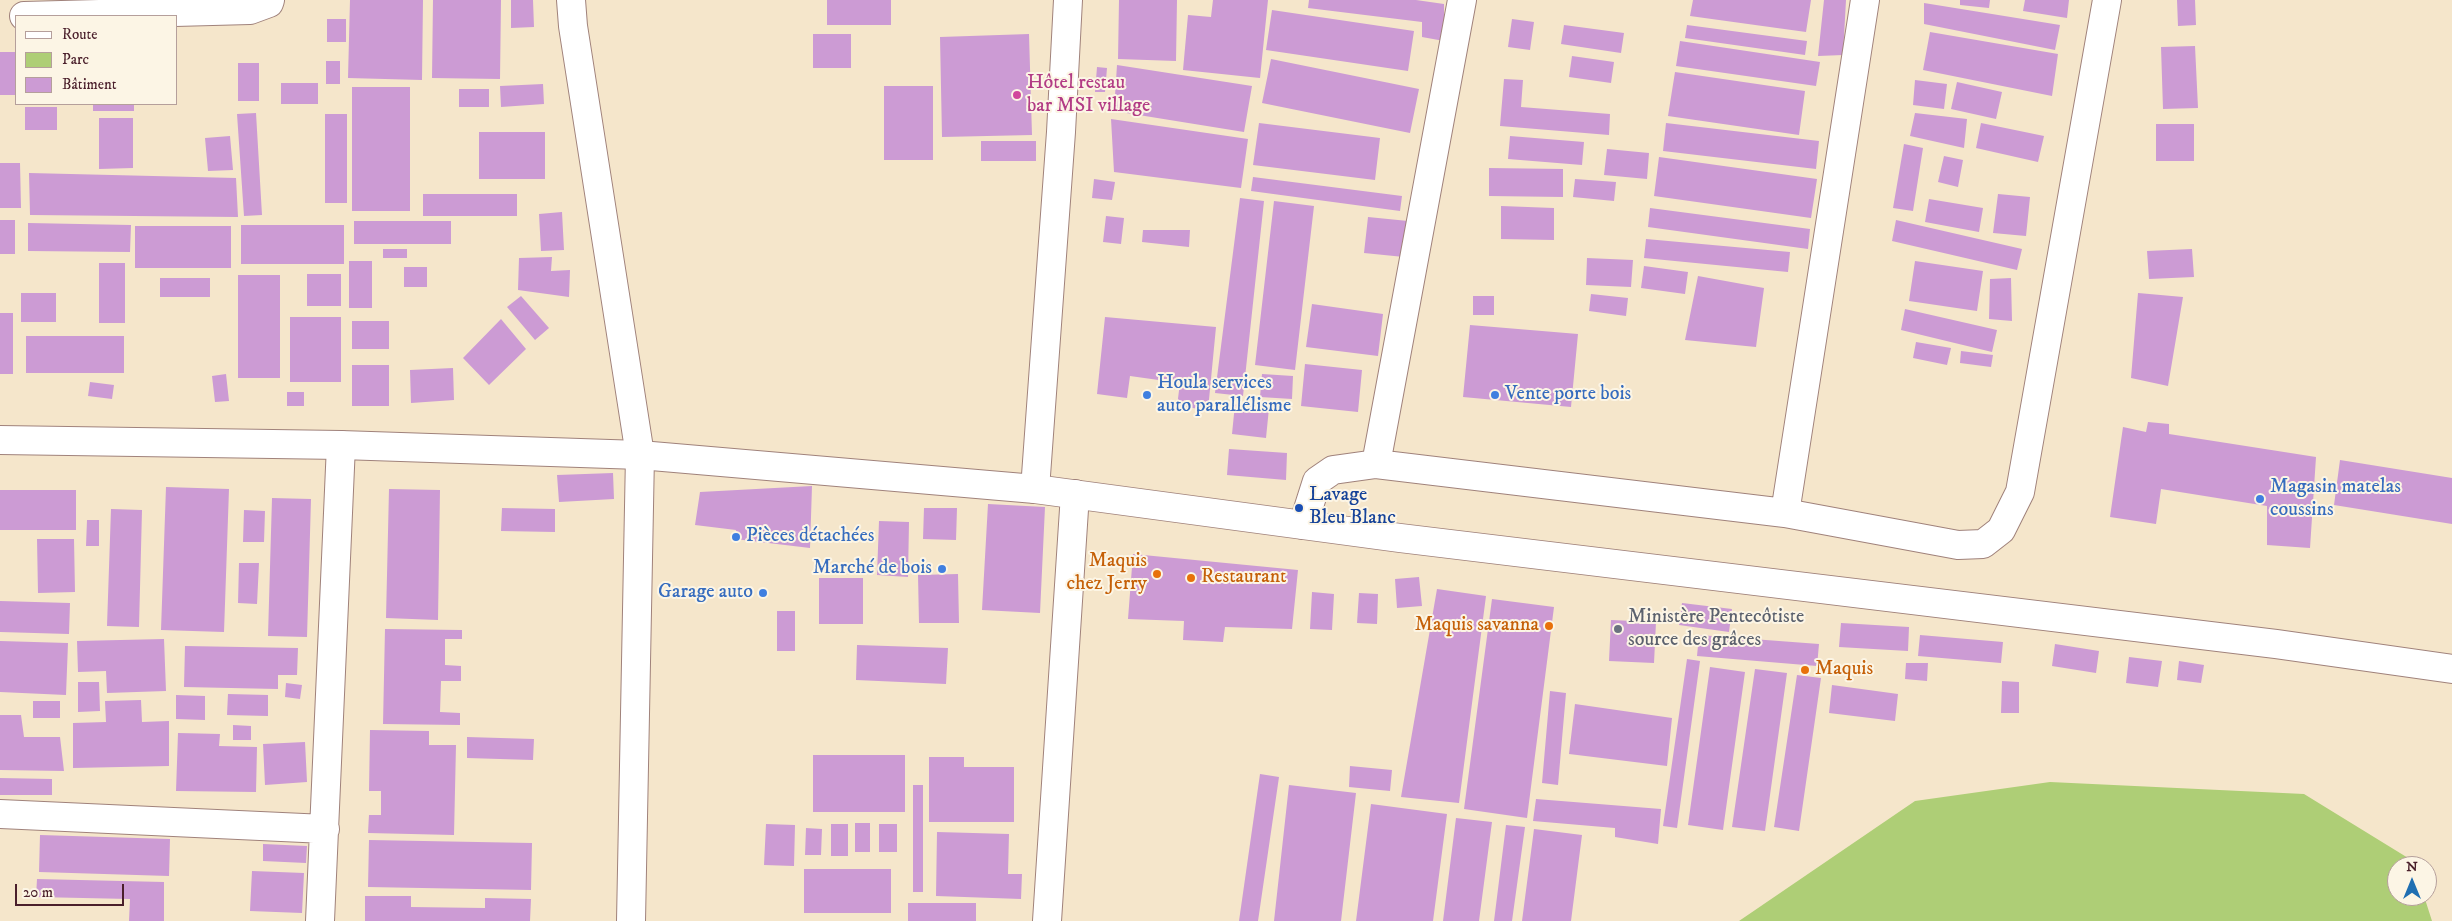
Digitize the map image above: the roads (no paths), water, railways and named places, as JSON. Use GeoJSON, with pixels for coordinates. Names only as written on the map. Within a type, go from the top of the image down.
{"type":"FeatureCollection","features":[{"type":"Feature","properties":{"kind":"street"},"geometry":{"type":"LineString","coordinates":[[62,15],[250,10],[269,3],[270,0]]}},
{"type":"Feature","properties":{"kind":"street"},"geometry":{"type":"LineString","coordinates":[[571,0],[572,26],[640,455],[631,921]]}},
{"type":"Feature","properties":{"kind":"street"},"geometry":{"type":"LineString","coordinates":[[1035,489],[1061,132],[1068,0]]}},
{"type":"Feature","properties":{"kind":"street"},"geometry":{"type":"LineString","coordinates":[[1376,464],[1462,0]]}},
{"type":"Feature","properties":{"kind":"street"},"geometry":{"type":"LineString","coordinates":[[1786,513],[1865,0]]}},
{"type":"Feature","properties":{"kind":"street"},"geometry":{"type":"LineString","coordinates":[[1303,524],[1317,482],[1333,470],[1376,464],[1786,513],[1958,545],[1983,544],[2001,530],[2020,492],[2107,0]]}},
{"type":"Feature","properties":{"kind":"street"},"geometry":{"type":"LineString","coordinates":[[0,17],[15,16]]}},
{"type":"Feature","properties":{"kind":"street"},"geometry":{"type":"LineString","coordinates":[[0,440],[341,445],[640,455],[1035,489],[1303,524],[2276,644],[2452,669]]}},
{"type":"Feature","properties":{"kind":"street"},"geometry":{"type":"LineString","coordinates":[[320,921],[341,445]]}},
{"type":"Feature","properties":{"kind":"street"},"geometry":{"type":"LineString","coordinates":[[1047,921],[1075,494]]}},
{"type":"Feature","properties":{"kind":"street"},"geometry":{"type":"LineString","coordinates":[[0,814],[325,829]]}},
{"type":"Feature","properties":{"kind":"place","name":"Hôtel restau bar MSI village"},"geometry":{"type":"Point","coordinates":[1017,95]}},
{"type":"Feature","properties":{"kind":"place","name":"Houla services auto parallélisme"},"geometry":{"type":"Point","coordinates":[1147,395]}},
{"type":"Feature","properties":{"kind":"place","name":"Vente porte bois"},"geometry":{"type":"Point","coordinates":[1495,395]}},
{"type":"Feature","properties":{"kind":"place","name":"Magasin matelas coussins"},"geometry":{"type":"Point","coordinates":[2260,499]}},
{"type":"Feature","properties":{"kind":"place","name":"Lavage Bleu Blanc"},"geometry":{"type":"Point","coordinates":[1299,508]}},
{"type":"Feature","properties":{"kind":"place","name":"Pièces détachées"},"geometry":{"type":"Point","coordinates":[736,537]}},
{"type":"Feature","properties":{"kind":"place","name":"Marché de bois"},"geometry":{"type":"Point","coordinates":[942,569]}},
{"type":"Feature","properties":{"kind":"place","name":"Maquis chez Jerry"},"geometry":{"type":"Point","coordinates":[1157,574]}},
{"type":"Feature","properties":{"kind":"place","name":"Restaurant"},"geometry":{"type":"Point","coordinates":[1191,578]}},
{"type":"Feature","properties":{"kind":"place","name":"Garage auto"},"geometry":{"type":"Point","coordinates":[763,593]}},
{"type":"Feature","properties":{"kind":"place","name":"Maquis savanna"},"geometry":{"type":"Point","coordinates":[1549,626]}},
{"type":"Feature","properties":{"kind":"place","name":"Ministère Pentecôtiste source des grâces"},"geometry":{"type":"Point","coordinates":[1618,629]}},
{"type":"Feature","properties":{"kind":"place","name":"Maquis"},"geometry":{"type":"Point","coordinates":[1805,670]}}]}
